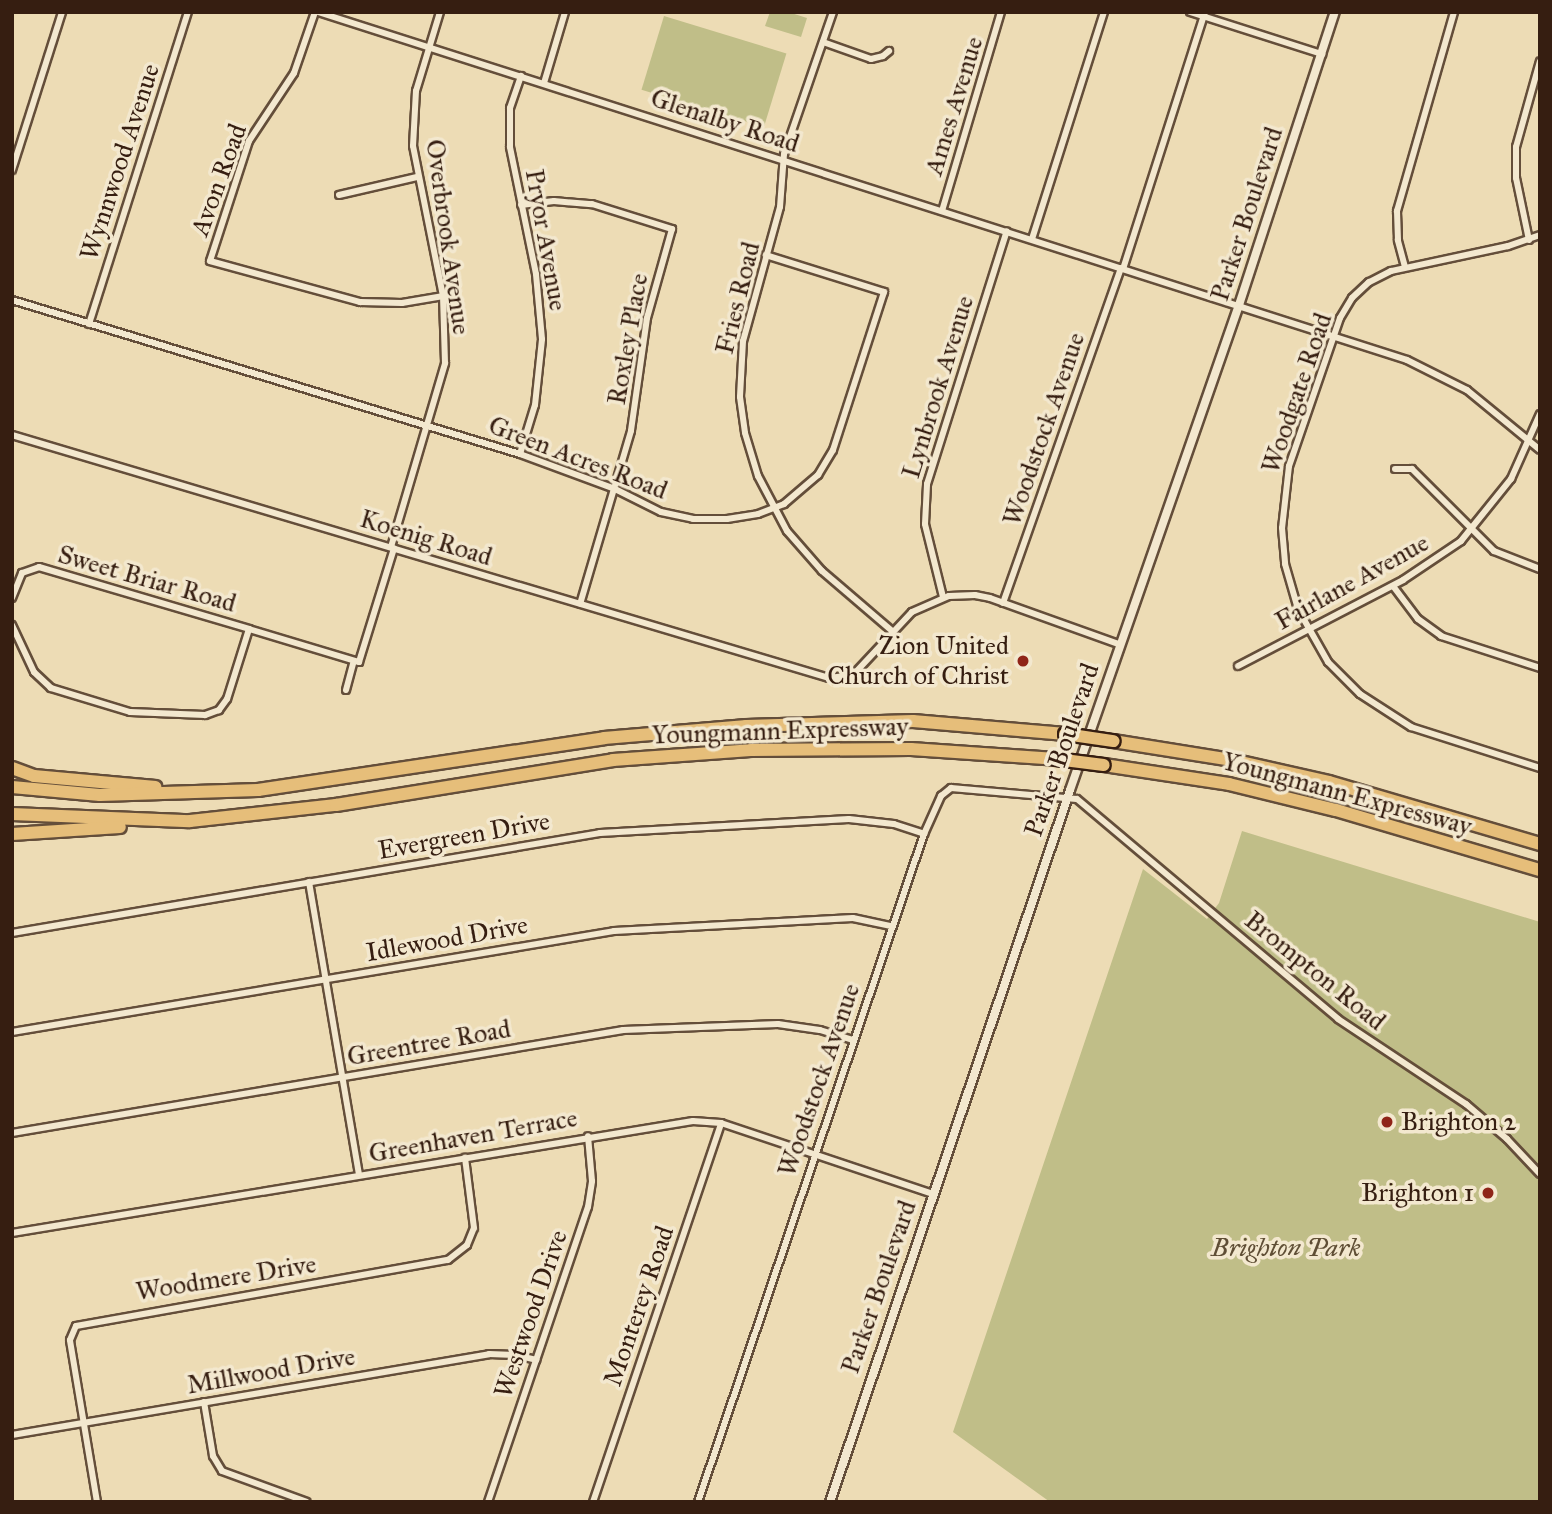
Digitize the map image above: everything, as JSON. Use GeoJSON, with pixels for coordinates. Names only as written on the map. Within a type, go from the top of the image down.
{"type":"FeatureCollection","features":[{"type":"Feature","properties":{"kind":"highway","name":"Youngmann Expressway"},"geometry":{"type":"LineString","coordinates":[[12,787],[100,795],[258,790],[604,738],[746,726],[914,721],[1065,734],[1231,760],[1329,782],[1540,844]]}},
{"type":"Feature","properties":{"kind":"highway","name":"Youngmann Expressway"},"geometry":{"type":"LineString","coordinates":[[12,814],[190,821],[336,805],[613,760],[751,750],[911,749],[1056,759],[1230,784],[1336,810],[1540,870]]}},
{"type":"Feature","properties":{"kind":"highway"},"geometry":{"type":"LineString","coordinates":[[12,768],[34,776],[208,793]]}},
{"type":"Feature","properties":{"kind":"highway"},"geometry":{"type":"LineString","coordinates":[[12,834],[190,821]]}},
{"type":"Feature","properties":{"kind":"street"},"geometry":{"type":"LineString","coordinates":[[12,170],[62,12]]}},
{"type":"Feature","properties":{"kind":"street","name":"Wynnwood Avenue"},"geometry":{"type":"LineString","coordinates":[[89,324],[188,12]]}},
{"type":"Feature","properties":{"kind":"street","name":"Glenalby Road"},"geometry":{"type":"LineString","coordinates":[[316,12],[1407,360],[1448,378],[1540,450]]}},
{"type":"Feature","properties":{"kind":"street","name":"Avon Road"},"geometry":{"type":"LineString","coordinates":[[316,12],[294,73],[249,141],[210,261],[360,302],[402,303],[443,296]]}},
{"type":"Feature","properties":{"kind":"street","name":"Overbrook Avenue"},"geometry":{"type":"LineString","coordinates":[[393,548],[444,363],[443,296],[417,177],[413,146],[414,107],[428,47],[440,12]]}},
{"type":"Feature","properties":{"kind":"street"},"geometry":{"type":"LineString","coordinates":[[544,83],[565,12]]}},
{"type":"Feature","properties":{"kind":"street","name":"Fries Road"},"geometry":{"type":"LineString","coordinates":[[833,12],[783,160],[780,207],[746,321],[740,379],[742,415],[750,450],[774,509],[811,561],[892,631]]}},
{"type":"Feature","properties":{"kind":"street","name":"Ames Avenue"},"geometry":{"type":"LineString","coordinates":[[942,211],[1001,12]]}},
{"type":"Feature","properties":{"kind":"street"},"geometry":{"type":"LineString","coordinates":[[1032,239],[1104,12]]}},
{"type":"Feature","properties":{"kind":"street"},"geometry":{"type":"LineString","coordinates":[[1190,12],[1204,14],[1322,54]]}},
{"type":"Feature","properties":{"kind":"street","name":"Parker Boulevard"},"geometry":{"type":"LineString","coordinates":[[830,1502],[1067,798],[1239,305],[1335,12]]}},
{"type":"Feature","properties":{"kind":"street"},"geometry":{"type":"LineString","coordinates":[[1405,267],[1398,240],[1397,211],[1454,12]]}},
{"type":"Feature","properties":{"kind":"street","name":"Woodstock Avenue"},"geometry":{"type":"LineString","coordinates":[[1003,603],[1122,269],[1204,14]]}},
{"type":"Feature","properties":{"kind":"street"},"geometry":{"type":"LineString","coordinates":[[823,43],[872,59],[889,51]]}},
{"type":"Feature","properties":{"kind":"street"},"geometry":{"type":"LineString","coordinates":[[1529,240],[1518,189],[1516,146],[1540,61]]}},
{"type":"Feature","properties":{"kind":"street","name":"Pryor Avenue"},"geometry":{"type":"LineString","coordinates":[[520,454],[535,405],[542,340],[538,285],[512,166],[509,127],[512,102],[521,76]]}},
{"type":"Feature","properties":{"kind":"street"},"geometry":{"type":"LineString","coordinates":[[339,195],[417,177]]}},
{"type":"Feature","properties":{"kind":"street","name":"Roxley Place"},"geometry":{"type":"LineString","coordinates":[[521,205],[554,201],[592,204],[673,229],[652,292],[631,432],[580,604]]}},
{"type":"Feature","properties":{"kind":"street","name":"Lynbrook Avenue"},"geometry":{"type":"LineString","coordinates":[[943,597],[925,524],[928,484],[1007,231]]}},
{"type":"Feature","properties":{"kind":"street","name":"Woodgate Road"},"geometry":{"type":"LineString","coordinates":[[1540,235],[1529,240],[1405,267],[1379,276],[1362,287],[1345,308],[1334,336],[1289,466],[1283,501],[1285,564],[1292,594],[1308,630],[1343,679],[1391,716],[1432,736],[1540,768]]}},
{"type":"Feature","properties":{"kind":"street","name":"Green Acres Road"},"geometry":{"type":"LineString","coordinates":[[12,300],[520,454],[615,489],[661,512],[693,519],[743,517],[774,509],[808,486],[826,463],[884,292],[766,255]]}},
{"type":"Feature","properties":{"kind":"street","name":"Fairlane Avenue"},"geometry":{"type":"LineString","coordinates":[[1238,666],[1393,586],[1443,556],[1471,532],[1511,479],[1540,414]]}},
{"type":"Feature","properties":{"kind":"street","name":"Koenig Road"},"geometry":{"type":"LineString","coordinates":[[12,435],[829,678],[845,678],[859,671],[892,631]]}},
{"type":"Feature","properties":{"kind":"street"},"geometry":{"type":"LineString","coordinates":[[1395,469],[1412,469],[1471,532],[1506,558],[1540,569]]}},
{"type":"Feature","properties":{"kind":"street"},"geometry":{"type":"LineString","coordinates":[[346,690],[354,661],[359,662],[393,548]]}},
{"type":"Feature","properties":{"kind":"street","name":"Sweet Briar Road"},"geometry":{"type":"LineString","coordinates":[[12,598],[22,573],[39,567],[354,661]]}},
{"type":"Feature","properties":{"kind":"street"},"geometry":{"type":"LineString","coordinates":[[1393,586],[1418,619],[1441,636],[1540,668]]}},
{"type":"Feature","properties":{"kind":"street"},"geometry":{"type":"LineString","coordinates":[[892,631],[912,612],[943,597],[975,595],[1121,645]]}},
{"type":"Feature","properties":{"kind":"street","name":"Sweet Briar Road"},"geometry":{"type":"LineString","coordinates":[[12,625],[34,672],[51,688],[130,712],[205,715],[219,710],[227,699],[249,629]]}},
{"type":"Feature","properties":{"kind":"street","name":"Woodstock Avenue"},"geometry":{"type":"LineString","coordinates":[[698,1502],[891,926],[924,834],[941,796],[951,788],[1067,798]]}},
{"type":"Feature","properties":{"kind":"street","name":"Brompton Road"},"geometry":{"type":"LineString","coordinates":[[1067,798],[1077,799],[1113,827],[1357,1034],[1466,1104],[1507,1139],[1540,1174]]}},
{"type":"Feature","properties":{"kind":"street","name":"Evergreen Drive"},"geometry":{"type":"LineString","coordinates":[[12,933],[600,833],[849,819],[894,824],[924,834]]}},
{"type":"Feature","properties":{"kind":"street"},"geometry":{"type":"LineString","coordinates":[[309,882],[359,1175]]}},
{"type":"Feature","properties":{"kind":"street","name":"Idlewood Drive"},"geometry":{"type":"LineString","coordinates":[[12,1032],[614,931],[853,918],[891,926]]}},
{"type":"Feature","properties":{"kind":"street","name":"Greentree Road"},"geometry":{"type":"LineString","coordinates":[[12,1133],[623,1030],[778,1024],[820,1030],[853,1040]]}},
{"type":"Feature","properties":{"kind":"street","name":"Greenhaven Terrace"},"geometry":{"type":"LineString","coordinates":[[12,1233],[679,1122],[721,1123],[933,1194]]}},
{"type":"Feature","properties":{"kind":"street","name":"Monterey Road"},"geometry":{"type":"LineString","coordinates":[[593,1502],[721,1123]]}},
{"type":"Feature","properties":{"kind":"street","name":"Westwood Drive"},"geometry":{"type":"LineString","coordinates":[[488,1502],[588,1207],[592,1181],[588,1136]]}},
{"type":"Feature","properties":{"kind":"street","name":"Woodmere Drive"},"geometry":{"type":"LineString","coordinates":[[97,1502],[70,1340],[76,1326],[448,1260],[467,1245],[474,1228],[465,1157]]}},
{"type":"Feature","properties":{"kind":"street","name":"Millwood Drive"},"geometry":{"type":"LineString","coordinates":[[12,1435],[489,1354],[515,1355],[536,1360]]}},
{"type":"Feature","properties":{"kind":"street"},"geometry":{"type":"LineString","coordinates":[[204,1402],[213,1456],[222,1471],[307,1502]]}},
{"type":"Feature","properties":{"kind":"green space"},"geometry":{"type":"Polygon","coordinates":[[[770,12],[788,12],[807,18],[801,37],[765,26],[770,12]]]}},
{"type":"Feature","properties":{"kind":"green space"},"geometry":{"type":"Polygon","coordinates":[[[664,16],[786,53],[764,127],[641,90],[664,16]]]}},
{"type":"Feature","properties":{"kind":"green space","name":"Brighton Park"},"geometry":{"type":"Polygon","coordinates":[[[1242,831],[1540,922],[1540,1502],[1050,1502],[953,1432],[1143,869],[1207,919],[1219,903],[1242,831]]]}},
{"type":"Feature","properties":{"kind":"place","name":"Zion United Church of Christ"},"geometry":{"type":"Point","coordinates":[1023,661]}},
{"type":"Feature","properties":{"kind":"place","name":"Brighton 2"},"geometry":{"type":"Point","coordinates":[1387,1122]}},
{"type":"Feature","properties":{"kind":"place","name":"Brighton 1"},"geometry":{"type":"Point","coordinates":[1488,1193]}}]}
